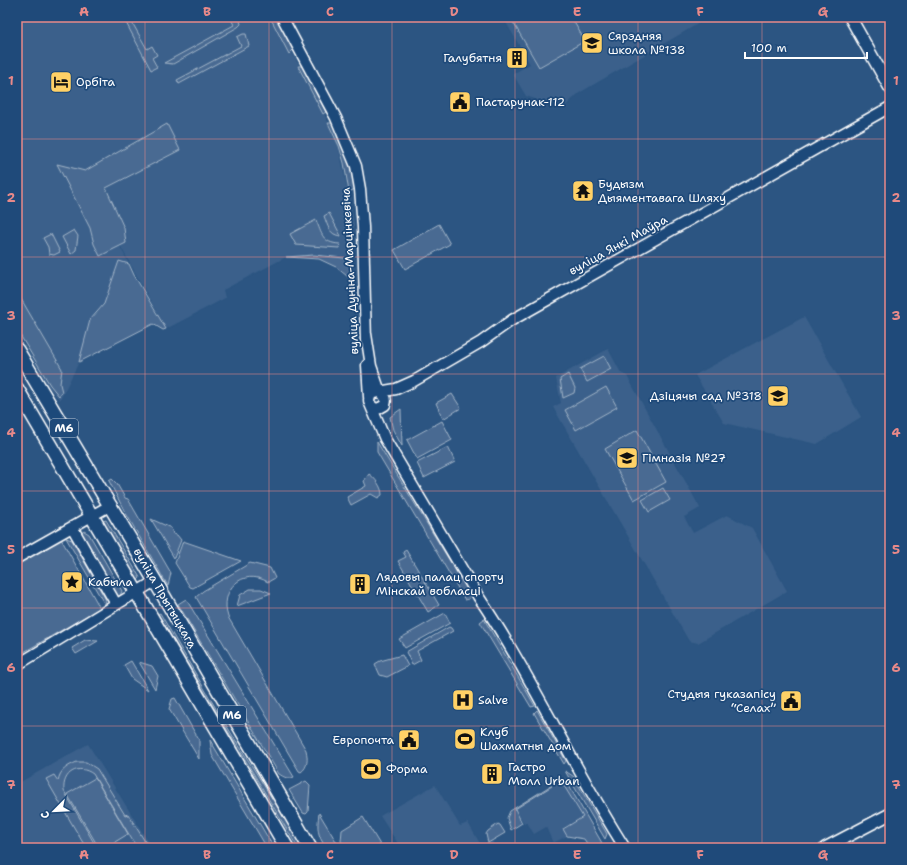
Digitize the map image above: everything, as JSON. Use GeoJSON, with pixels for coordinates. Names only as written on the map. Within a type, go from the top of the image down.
{"type":"FeatureCollection","features":[{"type":"Feature","properties":{"kind":"main road"},"geometry":{"type":"LineString","coordinates":[[850,17],[890,88]]}},
{"type":"Feature","properties":{"kind":"main road","name":"вуліца Прытыцкага"},"geometry":{"type":"LineString","coordinates":[[17,350],[111,505],[310,848]]}},
{"type":"Feature","properties":{"kind":"main road","name":"вуліца Прытыцкага"},"geometry":{"type":"LineString","coordinates":[[17,389],[287,848]]}},
{"type":"Feature","properties":{"kind":"main road"},"geometry":{"type":"LineString","coordinates":[[825,848],[890,814]]}},
{"type":"Feature","properties":{"kind":"street","name":"вуліца Дуніна-Марцінкевіча"},"geometry":{"type":"LineString","coordinates":[[282,17],[336,118],[356,166],[360,190],[363,227],[367,370],[370,400],[385,439],[533,688],[573,761],[625,848]]}},
{"type":"Feature","properties":{"kind":"street","name":"вуліца Янкі Маўра"},"geometry":{"type":"LineString","coordinates":[[380,392],[396,389],[414,381],[481,342],[512,320],[890,106]]}},
{"type":"Feature","properties":{"kind":"street"},"geometry":{"type":"LineString","coordinates":[[366,334],[371,366],[380,392],[385,397],[382,415],[382,426],[385,439]]}},
{"type":"Feature","properties":{"kind":"street"},"geometry":{"type":"LineString","coordinates":[[380,392],[373,393],[370,400],[373,407],[378,409],[414,381]]}},
{"type":"Feature","properties":{"kind":"street"},"geometry":{"type":"LineString","coordinates":[[17,558],[111,505]]}},
{"type":"Feature","properties":{"kind":"street"},"geometry":{"type":"LineString","coordinates":[[72,527],[116,604]]}},
{"type":"Feature","properties":{"kind":"street"},"geometry":{"type":"LineString","coordinates":[[17,665],[155,581]]}},
{"type":"Feature","properties":{"kind":"shaded area"},"geometry":{"type":"Polygon","coordinates":[[[17,17],[274,17],[337,139],[354,223],[354,260],[286,257],[223,290],[225,298],[166,329],[109,225],[129,264],[119,261],[104,304],[90,320],[79,362],[60,400],[48,386],[17,331],[17,17]]]}},
{"type":"Feature","properties":{"kind":"shaded area"},"geometry":{"type":"Polygon","coordinates":[[[123,17],[129,17],[147,49],[152,46],[157,55],[152,58],[157,67],[151,70],[123,17]]]}},
{"type":"Feature","properties":{"kind":"shaded area"},"geometry":{"type":"Polygon","coordinates":[[[230,17],[239,17],[241,24],[173,64],[164,63],[234,25],[230,17]]]}},
{"type":"Feature","properties":{"kind":"shaded area"},"geometry":{"type":"Polygon","coordinates":[[[270,17],[276,17],[293,50],[289,54],[270,17]]]}},
{"type":"Feature","properties":{"kind":"shaded area","name":"Сярэдняя школа №138"},"geometry":{"type":"Polygon","coordinates":[[[503,17],[698,17],[701,22],[579,93],[563,108],[526,96],[513,74],[530,64],[503,17]]]}},
{"type":"Feature","properties":{"kind":"shaded area"},"geometry":{"type":"Polygon","coordinates":[[[510,17],[571,17],[585,41],[539,67],[510,17]]]}},
{"type":"Feature","properties":{"kind":"shaded area"},"geometry":{"type":"Polygon","coordinates":[[[246,34],[249,46],[179,84],[177,80],[241,46],[237,37],[246,34]]]}},
{"type":"Feature","properties":{"kind":"shaded area"},"geometry":{"type":"Polygon","coordinates":[[[298,66],[302,66],[326,112],[323,114],[298,66]]]}},
{"type":"Feature","properties":{"kind":"shaded area"},"geometry":{"type":"Polygon","coordinates":[[[328,123],[334,123],[349,161],[355,189],[349,192],[344,163],[339,146],[328,123]]]}},
{"type":"Feature","properties":{"kind":"shaded area"},"geometry":{"type":"Polygon","coordinates":[[[167,124],[180,150],[106,188],[124,228],[126,243],[100,256],[94,244],[90,228],[57,164],[85,171],[167,124]]]}},
{"type":"Feature","properties":{"kind":"shaded area"},"geometry":{"type":"Polygon","coordinates":[[[329,213],[341,236],[331,232],[324,216],[329,213]]]}},
{"type":"Feature","properties":{"kind":"shaded area"},"geometry":{"type":"Polygon","coordinates":[[[316,220],[321,233],[326,240],[340,244],[339,248],[296,245],[290,234],[316,220]]]}},
{"type":"Feature","properties":{"kind":"shaded area"},"geometry":{"type":"Polygon","coordinates":[[[439,224],[450,244],[405,269],[394,250],[439,224]]]}},
{"type":"Feature","properties":{"kind":"shaded area"},"geometry":{"type":"Polygon","coordinates":[[[74,230],[78,236],[76,250],[71,254],[62,237],[74,230]]]}},
{"type":"Feature","properties":{"kind":"shaded area"},"geometry":{"type":"Polygon","coordinates":[[[51,234],[60,252],[54,255],[49,254],[48,247],[43,238],[51,234]]]}},
{"type":"Feature","properties":{"kind":"shaded area"},"geometry":{"type":"Polygon","coordinates":[[[314,255],[344,258],[351,263],[353,281],[336,267],[319,259],[286,257],[314,255]]]}},
{"type":"Feature","properties":{"kind":"shaded area"},"geometry":{"type":"Polygon","coordinates":[[[119,261],[129,264],[166,329],[163,330],[153,324],[79,362],[90,320],[104,304],[119,261]]]}},
{"type":"Feature","properties":{"kind":"shaded area"},"geometry":{"type":"Polygon","coordinates":[[[17,292],[62,369],[60,384],[62,392],[59,396],[50,385],[17,330],[17,292]]]}},
{"type":"Feature","properties":{"kind":"shaded area","name":"Дзіцячы сад №318"},"geometry":{"type":"Polygon","coordinates":[[[804,317],[861,417],[817,444],[724,423],[695,375],[804,317]]]}},
{"type":"Feature","properties":{"kind":"shaded area","name":"Гімназія №27"},"geometry":{"type":"Polygon","coordinates":[[[608,349],[621,373],[627,376],[700,508],[684,517],[693,533],[727,515],[752,528],[787,591],[698,643],[689,641],[553,407],[561,403],[556,378],[608,349]]]}},
{"type":"Feature","properties":{"kind":"shaded area"},"geometry":{"type":"Polygon","coordinates":[[[604,356],[611,369],[587,382],[580,369],[604,356]]]}},
{"type":"Feature","properties":{"kind":"shaded area"},"geometry":{"type":"Polygon","coordinates":[[[568,374],[575,388],[574,393],[563,398],[560,379],[568,374]]]}},
{"type":"Feature","properties":{"kind":"shaded area"},"geometry":{"type":"Polygon","coordinates":[[[606,387],[617,407],[576,430],[565,410],[606,387]]]}},
{"type":"Feature","properties":{"kind":"shaded area"},"geometry":{"type":"Polygon","coordinates":[[[452,394],[461,408],[443,419],[436,403],[452,394]]]}},
{"type":"Feature","properties":{"kind":"shaded area"},"geometry":{"type":"Polygon","coordinates":[[[401,409],[402,446],[393,430],[390,417],[401,409]]]}},
{"type":"Feature","properties":{"kind":"shaded area"},"geometry":{"type":"Polygon","coordinates":[[[442,421],[452,440],[417,459],[407,440],[442,421]]]}},
{"type":"Feature","properties":{"kind":"shaded area"},"geometry":{"type":"Polygon","coordinates":[[[637,430],[666,482],[634,500],[605,449],[637,430]]]}},
{"type":"Feature","properties":{"kind":"shaded area"},"geometry":{"type":"Polygon","coordinates":[[[377,442],[470,594],[469,599],[465,600],[377,452],[377,442]]]}},
{"type":"Feature","properties":{"kind":"shaded area"},"geometry":{"type":"Polygon","coordinates":[[[448,447],[455,462],[424,478],[417,463],[448,447]]]}},
{"type":"Feature","properties":{"kind":"shaded area"},"geometry":{"type":"Polygon","coordinates":[[[369,474],[378,483],[382,495],[378,498],[371,494],[351,505],[347,497],[366,486],[364,481],[369,474]]]}},
{"type":"Feature","properties":{"kind":"shaded area"},"geometry":{"type":"Polygon","coordinates":[[[112,479],[117,484],[125,498],[128,499],[171,573],[168,586],[124,510],[109,481],[112,479]]]}},
{"type":"Feature","properties":{"kind":"shaded area"},"geometry":{"type":"Polygon","coordinates":[[[663,488],[670,500],[649,512],[642,500],[663,488]]]}},
{"type":"Feature","properties":{"kind":"shaded area"},"geometry":{"type":"Polygon","coordinates":[[[151,519],[171,528],[173,534],[177,535],[181,540],[174,558],[151,519]]]}},
{"type":"Feature","properties":{"kind":"shaded area"},"geometry":{"type":"Polygon","coordinates":[[[106,520],[139,576],[140,578],[138,580],[136,580],[103,524],[103,521],[106,520]]]}},
{"type":"Feature","properties":{"kind":"shaded area"},"geometry":{"type":"Polygon","coordinates":[[[84,531],[89,534],[122,591],[120,596],[117,598],[80,534],[84,531]]]}},
{"type":"Feature","properties":{"kind":"shaded area"},"geometry":{"type":"Polygon","coordinates":[[[60,537],[100,608],[17,656],[17,562],[60,537]]]}},
{"type":"Feature","properties":{"kind":"shaded area"},"geometry":{"type":"Polygon","coordinates":[[[66,538],[72,540],[106,600],[105,605],[66,538]]]}},
{"type":"Feature","properties":{"kind":"shaded area"},"geometry":{"type":"Polygon","coordinates":[[[183,541],[241,561],[193,588],[190,587],[175,563],[183,541]]]}},
{"type":"Feature","properties":{"kind":"shaded area"},"geometry":{"type":"Polygon","coordinates":[[[406,550],[439,605],[428,612],[398,561],[406,557],[403,552],[406,550]]]}},
{"type":"Feature","properties":{"kind":"shaded area"},"geometry":{"type":"Polygon","coordinates":[[[250,563],[270,568],[275,578],[268,582],[250,577],[242,579],[235,584],[230,590],[227,598],[226,607],[228,617],[306,750],[307,762],[305,768],[301,772],[299,771],[196,597],[203,591],[250,563]]]}},
{"type":"Feature","properties":{"kind":"shaded area"},"geometry":{"type":"Polygon","coordinates":[[[250,589],[261,589],[271,593],[237,606],[240,595],[250,589]]]}},
{"type":"Feature","properties":{"kind":"shaded area"},"geometry":{"type":"Polygon","coordinates":[[[186,599],[294,777],[288,778],[279,774],[178,604],[186,599]]]}},
{"type":"Feature","properties":{"kind":"shaded area"},"geometry":{"type":"Polygon","coordinates":[[[160,613],[218,712],[303,848],[298,848],[158,614],[160,613]]]}},
{"type":"Feature","properties":{"kind":"shaded area"},"geometry":{"type":"Polygon","coordinates":[[[445,613],[450,623],[405,648],[399,639],[445,613]]]}},
{"type":"Feature","properties":{"kind":"shaded area"},"geometry":{"type":"Polygon","coordinates":[[[484,619],[535,706],[531,707],[480,622],[484,619]]]}},
{"type":"Feature","properties":{"kind":"shaded area"},"geometry":{"type":"Polygon","coordinates":[[[449,627],[453,631],[417,651],[421,660],[412,665],[406,652],[449,627]]]}},
{"type":"Feature","properties":{"kind":"shaded area"},"geometry":{"type":"Polygon","coordinates":[[[85,640],[98,641],[76,654],[72,648],[85,640]]]}},
{"type":"Feature","properties":{"kind":"shaded area"},"geometry":{"type":"Polygon","coordinates":[[[402,655],[408,666],[387,677],[380,675],[375,664],[380,661],[402,655]]]}},
{"type":"Feature","properties":{"kind":"shaded area"},"geometry":{"type":"Polygon","coordinates":[[[131,661],[148,690],[132,679],[124,665],[131,661]]]}},
{"type":"Feature","properties":{"kind":"shaded area"},"geometry":{"type":"Polygon","coordinates":[[[139,662],[152,666],[158,676],[155,689],[139,662]]]}},
{"type":"Feature","properties":{"kind":"shaded area"},"geometry":{"type":"Polygon","coordinates":[[[175,698],[199,740],[199,759],[169,709],[172,699],[175,698]]]}},
{"type":"Feature","properties":{"kind":"shaded area"},"geometry":{"type":"Polygon","coordinates":[[[537,710],[566,761],[564,764],[534,713],[537,710]]]}},
{"type":"Feature","properties":{"kind":"shaded area"},"geometry":{"type":"Polygon","coordinates":[[[210,740],[274,848],[267,848],[212,755],[210,740]]]}},
{"type":"Feature","properties":{"kind":"shaded area"},"geometry":{"type":"Polygon","coordinates":[[[88,744],[152,848],[17,848],[17,784],[88,744]]]}},
{"type":"Feature","properties":{"kind":"shaded area"},"geometry":{"type":"Polygon","coordinates":[[[77,762],[86,762],[97,769],[125,815],[128,814],[149,848],[137,848],[93,774],[82,769],[68,775],[64,785],[64,791],[97,848],[86,848],[46,779],[54,775],[58,781],[60,774],[64,769],[77,762]]]}},
{"type":"Feature","properties":{"kind":"shaded area"},"geometry":{"type":"Polygon","coordinates":[[[565,771],[573,776],[607,834],[605,839],[565,771]]]}},
{"type":"Feature","properties":{"kind":"shaded area"},"geometry":{"type":"Polygon","coordinates":[[[95,778],[128,834],[105,848],[99,848],[67,794],[95,778]]]}},
{"type":"Feature","properties":{"kind":"shaded area"},"geometry":{"type":"Polygon","coordinates":[[[565,779],[602,843],[593,848],[590,848],[584,839],[567,836],[563,829],[583,817],[561,781],[565,779]]]}},
{"type":"Feature","properties":{"kind":"shaded area"},"geometry":{"type":"Polygon","coordinates":[[[306,781],[310,785],[308,812],[306,814],[303,813],[289,790],[306,781]]]}},
{"type":"Feature","properties":{"kind":"shaded area"},"geometry":{"type":"Polygon","coordinates":[[[561,781],[583,817],[563,828],[567,836],[553,843],[546,827],[534,834],[527,822],[524,823],[515,809],[561,781]]]}},
{"type":"Feature","properties":{"kind":"shaded area"},"geometry":{"type":"Polygon","coordinates":[[[435,785],[460,826],[468,823],[482,847],[492,841],[496,848],[401,848],[380,816],[435,785]]]}},
{"type":"Feature","properties":{"kind":"shaded area"},"geometry":{"type":"Polygon","coordinates":[[[552,786],[515,809],[522,823],[511,830],[507,818],[510,811],[552,786]]]}},
{"type":"Feature","properties":{"kind":"shaded area"},"geometry":{"type":"Polygon","coordinates":[[[319,813],[340,848],[326,848],[323,843],[318,831],[319,813]]]}},
{"type":"Feature","properties":{"kind":"shaded area"},"geometry":{"type":"Polygon","coordinates":[[[363,817],[382,848],[346,848],[341,841],[342,830],[363,817]]]}},
{"type":"Feature","properties":{"kind":"shaded area"},"geometry":{"type":"Polygon","coordinates":[[[498,824],[505,833],[488,843],[486,834],[498,824]]]}},
{"type":"Feature","properties":{"kind":"place","name":"Сярэдняя школа №138"},"geometry":{"type":"Point","coordinates":[592,43]}},
{"type":"Feature","properties":{"kind":"place","name":"Галубятня"},"geometry":{"type":"Point","coordinates":[517,58]}},
{"type":"Feature","properties":{"kind":"place","name":"Oрбіта"},"geometry":{"type":"Point","coordinates":[61,82]}},
{"type":"Feature","properties":{"kind":"place","name":"Пастарунак-112"},"geometry":{"type":"Point","coordinates":[460,102]}},
{"type":"Feature","properties":{"kind":"place","name":"Будызм Дыяментавага Шляху"},"geometry":{"type":"Point","coordinates":[583,191]}},
{"type":"Feature","properties":{"kind":"place","name":"Дзіцячы сад №318"},"geometry":{"type":"Point","coordinates":[778,396]}},
{"type":"Feature","properties":{"kind":"place","name":"Гімназія №27"},"geometry":{"type":"Point","coordinates":[627,458]}},
{"type":"Feature","properties":{"kind":"place","name":"Кабыла"},"geometry":{"type":"Point","coordinates":[72,582]}},
{"type":"Feature","properties":{"kind":"place","name":"Лядовы палац спорту Мінскай вобласці"},"geometry":{"type":"Point","coordinates":[360,584]}},
{"type":"Feature","properties":{"kind":"place","name":"Salve"},"geometry":{"type":"Point","coordinates":[463,700]}},
{"type":"Feature","properties":{"kind":"place","name":"Студыя гуказапісу “Селах”"},"geometry":{"type":"Point","coordinates":[791,701]}},
{"type":"Feature","properties":{"kind":"place","name":"Клуб Шахматны дом"},"geometry":{"type":"Point","coordinates":[465,739]}},
{"type":"Feature","properties":{"kind":"place","name":"Европочта"},"geometry":{"type":"Point","coordinates":[409,740]}},
{"type":"Feature","properties":{"kind":"place","name":"Форма"},"geometry":{"type":"Point","coordinates":[371,769]}},
{"type":"Feature","properties":{"kind":"place","name":"Гастро Молл Urban"},"geometry":{"type":"Point","coordinates":[492,774]}}]}
